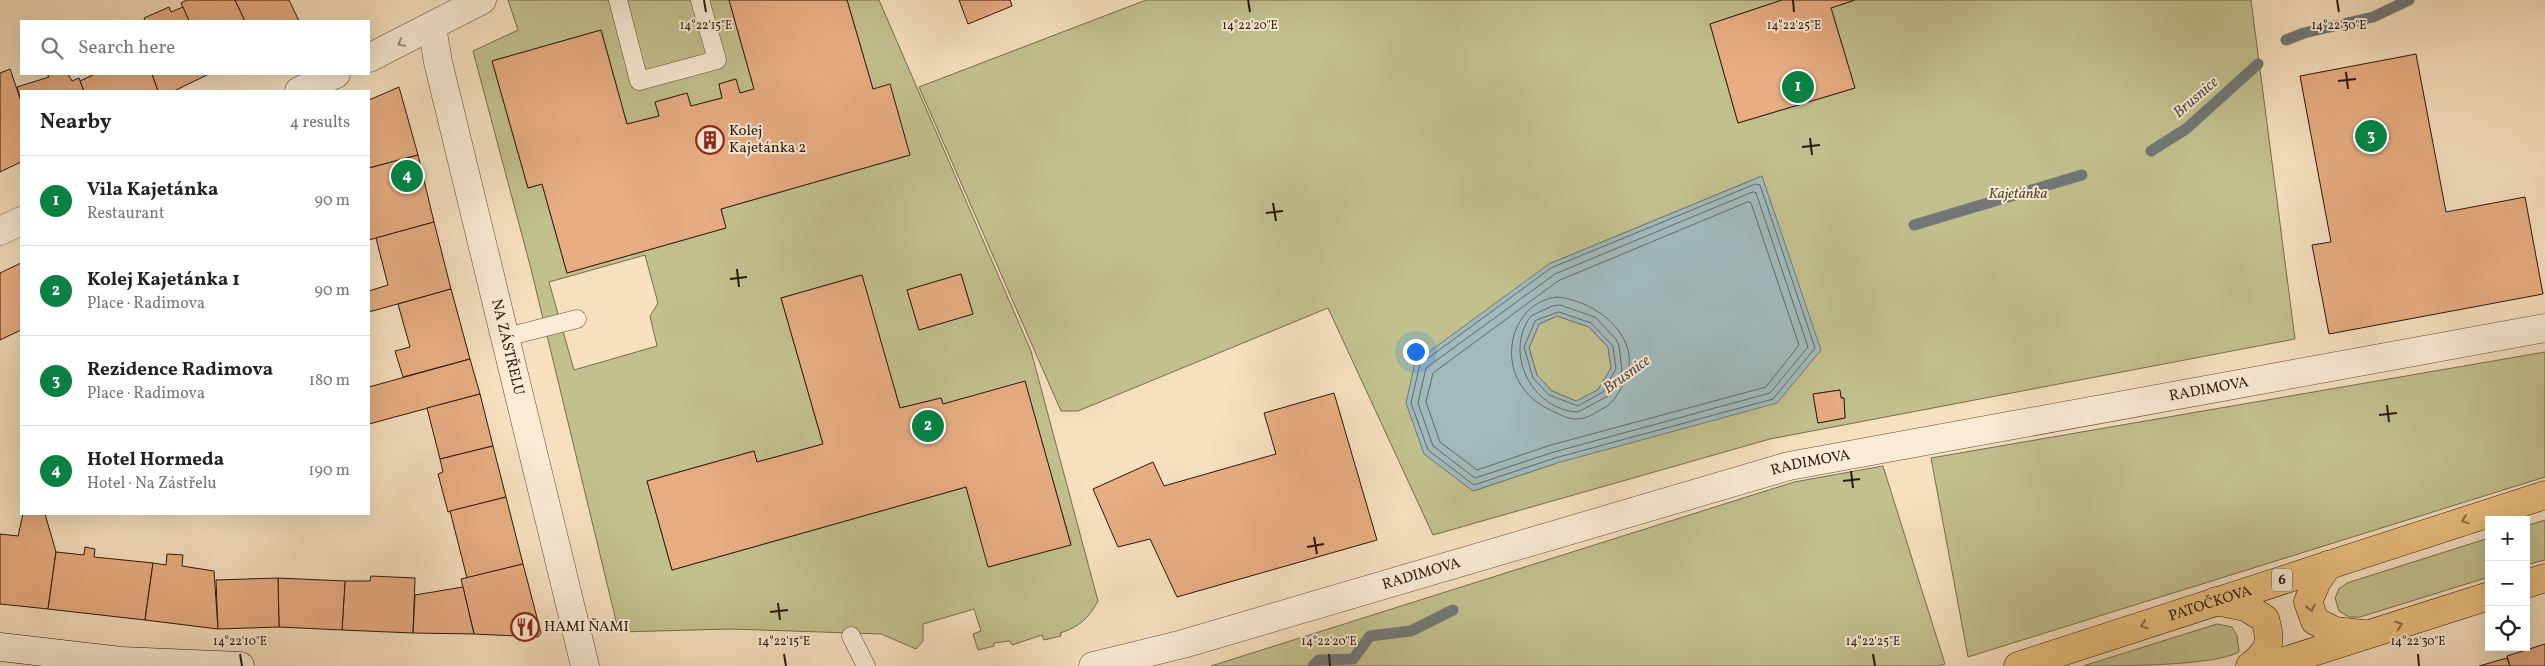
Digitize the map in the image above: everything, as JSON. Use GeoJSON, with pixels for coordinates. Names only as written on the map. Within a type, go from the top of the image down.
{"type":"FeatureCollection","features":[{"type":"Feature","properties":{"kind":"main road","name":"PATOČKOVA"},"geometry":{"type":"LineString","coordinates":[[2018,666],[2545,495]]}},
{"type":"Feature","properties":{"kind":"main road"},"geometry":{"type":"LineString","coordinates":[[2328,565],[2316,583],[2308,602],[2315,622],[2335,631],[2369,634]]}},
{"type":"Feature","properties":{"kind":"main road"},"geometry":{"type":"LineString","coordinates":[[2530,583],[2545,578]]}},
{"type":"Feature","properties":{"kind":"main road"},"geometry":{"type":"LineString","coordinates":[[2269,666],[2485,597]]}},
{"type":"Feature","properties":{"kind":"main road"},"geometry":{"type":"LineString","coordinates":[[2216,601],[2246,607],[2265,618],[2270,637],[2263,656],[2250,666]]}},
{"type":"Feature","properties":{"kind":"street"},"geometry":{"type":"LineString","coordinates":[[370,57],[482,0]]}},
{"type":"Feature","properties":{"kind":"street","name":"NA ZÁSTŘELU"},"geometry":{"type":"LineString","coordinates":[[432,26],[438,62],[586,666]]}},
{"type":"Feature","properties":{"kind":"street"},"geometry":{"type":"LineString","coordinates":[[300,90],[334,75]]}},
{"type":"Feature","properties":{"kind":"street"},"geometry":{"type":"LineString","coordinates":[[0,231],[20,221]]}},
{"type":"Feature","properties":{"kind":"street","name":"RADIMOVA"},"geometry":{"type":"LineString","coordinates":[[1092,666],[1211,635],[1789,466],[2545,328]]}},
{"type":"Feature","properties":{"kind":"street"},"geometry":{"type":"LineString","coordinates":[[0,647],[121,661],[240,666]]}},
{"type":"Feature","properties":{"kind":"lane"},"geometry":{"type":"LineString","coordinates":[[618,0],[640,81],[717,60],[700,0]]}},
{"type":"Feature","properties":{"kind":"lane"},"geometry":{"type":"LineString","coordinates":[[506,337],[577,319]]}},
{"type":"Feature","properties":{"kind":"lane"},"geometry":{"type":"LineString","coordinates":[[851,636],[866,666]]}},
{"type":"Feature","properties":{"kind":"green space"},"geometry":{"type":"Polygon","coordinates":[[[508,0],[729,0],[754,89],[740,93],[735,79],[719,84],[722,98],[691,106],[687,93],[655,102],[659,116],[627,124],[601,30],[492,61],[528,188],[542,184],[567,273],[725,228],[721,209],[910,155],[873,89],[847,0],[879,0],[1031,351],[1098,601],[1087,617],[1073,628],[1060,633],[1061,636],[1044,640],[1042,635],[1012,645],[1010,641],[994,643],[994,646],[978,650],[973,634],[981,631],[974,609],[923,624],[923,641],[916,649],[881,634],[731,629],[620,632],[531,269],[473,51],[518,30],[508,0]],[[645,255],[549,282],[574,370],[657,346],[650,316],[658,303],[645,255]],[[961,274],[907,290],[919,330],[973,314],[961,274]],[[861,275],[781,298],[823,444],[757,462],[754,451],[647,481],[672,570],[966,487],[989,567],[1071,544],[1025,382],[943,404],[941,398],[900,408],[861,275]]]}},
{"type":"Feature","properties":{"kind":"green space","name":"Kajetánka"},"geometry":{"type":"Polygon","coordinates":[[[1146,0],[1782,0],[1710,24],[1738,123],[1855,88],[1831,8],[1855,0],[2251,0],[2295,339],[1770,439],[1433,535],[1328,308],[1078,411],[1061,411],[919,87],[1146,0]],[[1762,176],[1549,264],[1473,491],[1557,463],[1762,176]],[[1840,390],[1813,394],[1818,423],[1845,418],[1844,398],[1841,398],[1840,390]]]}},
{"type":"Feature","properties":{"kind":"green space"},"geometry":{"type":"Polygon","coordinates":[[[1557,316],[1589,327],[1608,347],[1611,368],[1598,390],[1576,401],[1552,391],[1537,375],[1529,348],[1539,324],[1557,316]]]}},
{"type":"Feature","properties":{"kind":"green space"},"geometry":{"type":"Polygon","coordinates":[[[2545,352],[2545,477],[1968,657],[1931,458],[2545,352]]]}},
{"type":"Feature","properties":{"kind":"green space"},"geometry":{"type":"Polygon","coordinates":[[[1883,466],[1945,664],[1938,666],[1211,666],[1794,482],[1883,466]]]}},
{"type":"Feature","properties":{"kind":"green space"},"geometry":{"type":"Polygon","coordinates":[[[2545,520],[2545,560],[2530,564],[2530,561],[2530,525],[2545,520]]]}},
{"type":"Feature","properties":{"kind":"green space"},"geometry":{"type":"Polygon","coordinates":[[[2485,539],[2485,578],[2360,617],[2349,617],[2339,611],[2335,598],[2339,589],[2347,583],[2485,539]]]}},
{"type":"Feature","properties":{"kind":"green space"},"geometry":{"type":"Polygon","coordinates":[[[2217,624],[2232,627],[2237,636],[2239,652],[2227,657],[2188,663],[2083,666],[2217,624]]]}},
{"type":"Feature","properties":{"kind":"water"},"geometry":{"type":"Polygon","coordinates":[[[1762,176],[1821,350],[1777,403],[1557,463],[1473,491],[1424,454],[1406,403],[1415,362],[1549,264],[1762,176]],[[1557,316],[1539,324],[1529,348],[1537,375],[1552,391],[1576,401],[1598,390],[1611,368],[1608,347],[1589,327],[1557,316]]]}},
{"type":"Feature","properties":{"kind":"building"},"geometry":{"type":"Polygon","coordinates":[[[187,0],[235,0],[245,20],[189,20],[181,3],[187,0]]]}},
{"type":"Feature","properties":{"kind":"building"},"geometry":{"type":"Polygon","coordinates":[[[235,0],[289,0],[299,20],[245,20],[235,0]]]}},
{"type":"Feature","properties":{"kind":"building","name":"Kolej Kajetánka 2"},"geometry":{"type":"Polygon","coordinates":[[[729,0],[847,0],[873,89],[890,84],[910,155],[721,209],[726,228],[567,273],[542,184],[528,188],[492,61],[601,30],[627,124],[659,116],[655,102],[687,93],[691,106],[722,98],[719,84],[736,79],[740,93],[754,89],[729,0]]]}},
{"type":"Feature","properties":{"kind":"building"},"geometry":{"type":"Polygon","coordinates":[[[959,0],[1010,0],[1012,6],[968,24],[959,0]]]}},
{"type":"Feature","properties":{"kind":"building"},"geometry":{"type":"Polygon","coordinates":[[[1782,0],[1855,0],[1831,8],[1855,88],[1738,123],[1710,24],[1782,0]]]}},
{"type":"Feature","properties":{"kind":"building"},"geometry":{"type":"Polygon","coordinates":[[[169,7],[171,12],[183,7],[189,20],[145,20],[144,18],[169,7]]]}},
{"type":"Feature","properties":{"kind":"building"},"geometry":{"type":"Polygon","coordinates":[[[2416,54],[2446,212],[2525,197],[2543,294],[2329,334],[2312,245],[2331,242],[2300,76],[2416,54]]]}},
{"type":"Feature","properties":{"kind":"building"},"geometry":{"type":"Polygon","coordinates":[[[10,69],[20,98],[20,162],[0,172],[0,73],[10,69]]]}},
{"type":"Feature","properties":{"kind":"building"},"geometry":{"type":"Polygon","coordinates":[[[48,75],[69,75],[72,81],[79,78],[84,90],[20,90],[20,98],[17,87],[49,77],[48,75]]]}},
{"type":"Feature","properties":{"kind":"building"},"geometry":{"type":"Polygon","coordinates":[[[93,75],[152,75],[158,90],[84,90],[80,81],[93,75]]]}},
{"type":"Feature","properties":{"kind":"building"},"geometry":{"type":"Polygon","coordinates":[[[152,75],[207,75],[176,90],[158,90],[152,75]]]}},
{"type":"Feature","properties":{"kind":"building"},"geometry":{"type":"Polygon","coordinates":[[[399,87],[418,155],[370,168],[370,100],[399,87]]]}},
{"type":"Feature","properties":{"kind":"building"},"geometry":{"type":"Polygon","coordinates":[[[418,155],[434,222],[370,240],[370,168],[418,155]]]}},
{"type":"Feature","properties":{"kind":"building"},"geometry":{"type":"Polygon","coordinates":[[[434,222],[451,289],[370,312],[370,291],[388,285],[376,238],[434,222]]]}},
{"type":"Feature","properties":{"kind":"building"},"geometry":{"type":"Polygon","coordinates":[[[20,263],[20,330],[0,340],[0,273],[20,263]]]}},
{"type":"Feature","properties":{"kind":"building"},"geometry":{"type":"Polygon","coordinates":[[[961,274],[973,314],[919,330],[907,290],[961,274]]]}},
{"type":"Feature","properties":{"kind":"building"},"geometry":{"type":"Polygon","coordinates":[[[862,275],[900,408],[941,398],[943,404],[1025,381],[1071,545],[988,567],[966,487],[672,570],[647,481],[754,451],[757,462],[823,444],[781,298],[862,275]]]}},
{"type":"Feature","properties":{"kind":"building"},"geometry":{"type":"Polygon","coordinates":[[[451,289],[470,359],[403,377],[395,351],[410,347],[398,304],[451,289]]]}},
{"type":"Feature","properties":{"kind":"building"},"geometry":{"type":"Polygon","coordinates":[[[470,359],[480,394],[370,424],[370,387],[470,359]]]}},
{"type":"Feature","properties":{"kind":"building"},"geometry":{"type":"Polygon","coordinates":[[[1840,390],[1841,398],[1844,398],[1845,418],[1818,423],[1813,394],[1840,390]]]}},
{"type":"Feature","properties":{"kind":"building"},"geometry":{"type":"Polygon","coordinates":[[[1334,393],[1377,540],[1177,597],[1150,539],[1118,547],[1093,489],[1153,462],[1164,486],[1276,454],[1264,413],[1334,393]]]}},
{"type":"Feature","properties":{"kind":"building"},"geometry":{"type":"Polygon","coordinates":[[[480,394],[493,446],[440,459],[427,408],[480,394]]]}},
{"type":"Feature","properties":{"kind":"building"},"geometry":{"type":"Polygon","coordinates":[[[493,446],[506,497],[448,512],[438,474],[443,472],[440,459],[493,446]]]}},
{"type":"Feature","properties":{"kind":"building"},"geometry":{"type":"Polygon","coordinates":[[[506,497],[523,564],[467,578],[450,511],[506,497]]]}},
{"type":"Feature","properties":{"kind":"building"},"geometry":{"type":"Polygon","coordinates":[[[23,515],[45,515],[56,552],[48,609],[0,604],[0,534],[18,536],[23,515]]]}},
{"type":"Feature","properties":{"kind":"building"},"geometry":{"type":"Polygon","coordinates":[[[85,547],[95,549],[94,557],[153,563],[145,620],[48,609],[56,552],[84,555],[85,547]]]}},
{"type":"Feature","properties":{"kind":"building"},"geometry":{"type":"Polygon","coordinates":[[[167,554],[183,555],[182,566],[214,571],[218,629],[145,620],[153,563],[166,565],[167,554]]]}},
{"type":"Feature","properties":{"kind":"building"},"geometry":{"type":"Polygon","coordinates":[[[523,564],[541,633],[538,637],[474,634],[461,579],[523,564]]]}},
{"type":"Feature","properties":{"kind":"building"},"geometry":{"type":"Polygon","coordinates":[[[371,576],[415,578],[413,633],[342,630],[345,581],[370,581],[371,576]]]}},
{"type":"Feature","properties":{"kind":"building"},"geometry":{"type":"Polygon","coordinates":[[[278,578],[345,581],[342,630],[279,627],[278,578]]]}},
{"type":"Feature","properties":{"kind":"building"},"geometry":{"type":"Polygon","coordinates":[[[278,578],[279,627],[218,629],[216,580],[278,578]]]}},
{"type":"Feature","properties":{"kind":"building"},"geometry":{"type":"Polygon","coordinates":[[[463,587],[474,634],[413,633],[415,595],[463,587]]]}},
{"type":"Feature","properties":{"kind":"building"},"geometry":{"type":"Polygon","coordinates":[[[2545,644],[2545,666],[2510,666],[2507,656],[2523,651],[2530,651],[2530,649],[2545,644]]]}},
{"type":"Feature","properties":{"kind":"building"},"geometry":{"type":"Polygon","coordinates":[[[2507,658],[2510,666],[2479,666],[2507,658]]]}},
{"type":"Feature","properties":{"kind":"waterway","name":"Brusnice"},"geometry":{"type":"LineString","coordinates":[[2286,40],[2304,33],[2373,17],[2409,0]]}},
{"type":"Feature","properties":{"kind":"waterway","name":"Brusnice"},"geometry":{"type":"LineString","coordinates":[[2151,151],[2186,129],[2258,64]]}},
{"type":"Feature","properties":{"kind":"waterway","name":"Brusnice"},"geometry":{"type":"LineString","coordinates":[[1914,225],[2082,175]]}},
{"type":"Feature","properties":{"kind":"waterway","name":"Brusnice"},"geometry":{"type":"LineString","coordinates":[[1313,666],[1319,660],[1353,659],[1370,636],[1411,631],[1453,610]]}},
{"type":"Feature","properties":{"kind":"place","name":"Vila Kajetánka"},"geometry":{"type":"Point","coordinates":[1798,87]}},
{"type":"Feature","properties":{"kind":"place","name":"Rezidence Radimova"},"geometry":{"type":"Point","coordinates":[2371,136]}},
{"type":"Feature","properties":{"kind":"place","name":"Kolej Kajetánka 2"},"geometry":{"type":"Point","coordinates":[710,140]}},
{"type":"Feature","properties":{"kind":"place","name":"Hotel Hormeda"},"geometry":{"type":"Point","coordinates":[407,176]}},
{"type":"Feature","properties":{"kind":"place","name":"Kolej Kajetánka 1"},"geometry":{"type":"Point","coordinates":[928,426]}},
{"type":"Feature","properties":{"kind":"place","name":"HAMI ŇAMI"},"geometry":{"type":"Point","coordinates":[525,627]}}]}
